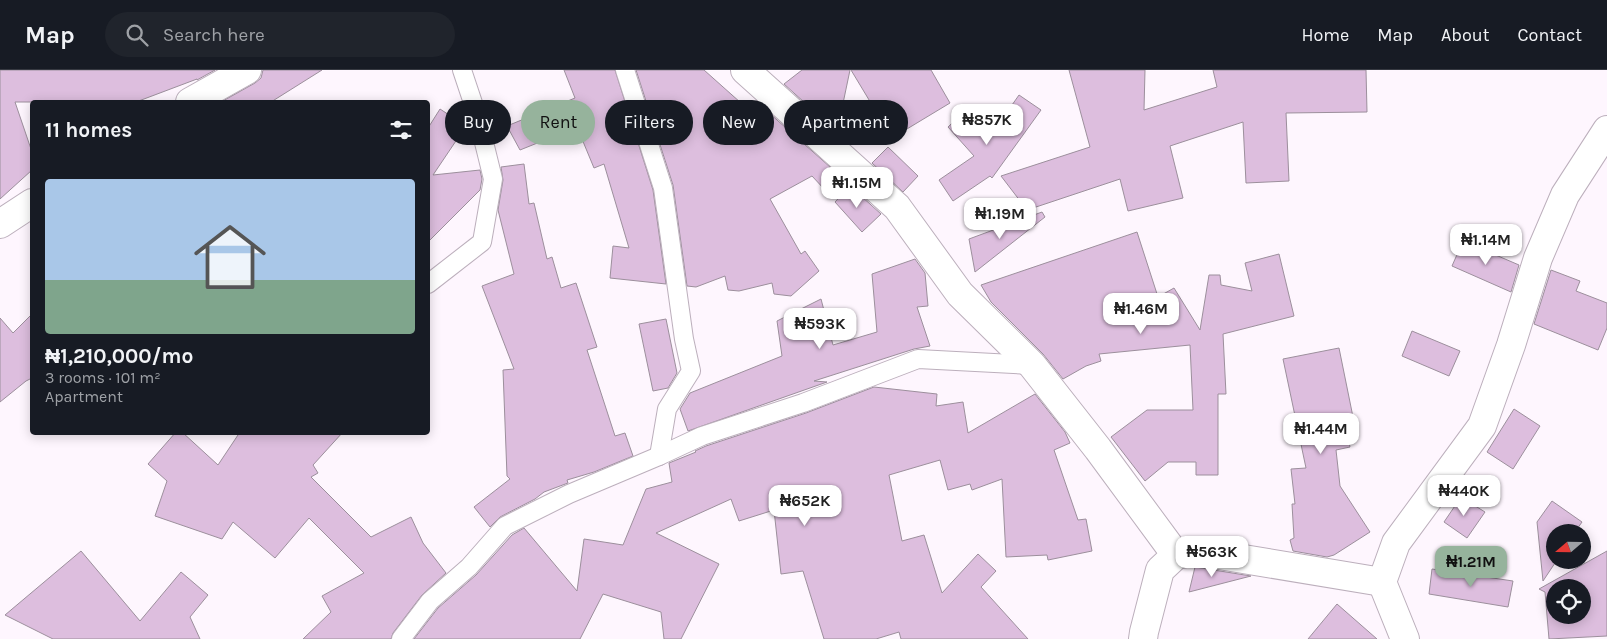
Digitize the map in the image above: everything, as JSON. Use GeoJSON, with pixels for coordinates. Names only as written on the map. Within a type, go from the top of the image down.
{"type":"FeatureCollection","features":[{"type":"Feature","properties":{"kind":"street"},"geometry":{"type":"LineString","coordinates":[[194,100],[247,70]]}},
{"type":"Feature","properties":{"kind":"street"},"geometry":{"type":"LineString","coordinates":[[745,70],[897,207],[960,294],[1032,365],[1098,449],[1176,555]]}},
{"type":"Feature","properties":{"kind":"street"},"geometry":{"type":"LineString","coordinates":[[1405,639],[1382,582],[1396,543],[1482,426],[1511,345],[1538,258],[1565,195],[1607,130]]}},
{"type":"Feature","properties":{"kind":"street"},"geometry":{"type":"LineString","coordinates":[[0,224],[30,204]]}},
{"type":"Feature","properties":{"kind":"street"},"geometry":{"type":"LineString","coordinates":[[1143,639],[1160,570],[1176,555],[1195,551],[1382,582]]}},
{"type":"Feature","properties":{"kind":"lane"},"geometry":{"type":"LineString","coordinates":[[430,282],[482,242],[493,179],[478,118],[462,70]]}},
{"type":"Feature","properties":{"kind":"lane"},"geometry":{"type":"LineString","coordinates":[[625,70],[663,188],[690,371],[667,409],[659,456]]}},
{"type":"Feature","properties":{"kind":"lane"},"geometry":{"type":"LineString","coordinates":[[401,639],[430,601],[469,567],[506,526],[569,494],[702,436],[804,403],[918,359],[1032,365]]}},
{"type":"Feature","properties":{"kind":"building"},"geometry":{"type":"Polygon","coordinates":[[[0,70],[215,70],[197,80],[141,100],[30,100],[30,102],[15,102],[30,146],[30,172],[0,199],[0,70]]]}},
{"type":"Feature","properties":{"kind":"building"},"geometry":{"type":"Polygon","coordinates":[[[263,70],[322,70],[274,100],[225,100],[261,78],[263,70]]]}},
{"type":"Feature","properties":{"kind":"building"},"geometry":{"type":"Polygon","coordinates":[[[564,70],[615,70],[624,100],[605,100],[605,145],[639,145],[653,190],[666,284],[610,278],[613,246],[629,248],[604,164],[594,168],[584,145],[595,145],[595,100],[570,100],[575,98],[564,70]]]}},
{"type":"Feature","properties":{"kind":"building"},"geometry":{"type":"Polygon","coordinates":[[[636,70],[704,70],[738,100],[703,100],[703,145],[774,145],[774,117],[784,126],[784,145],[805,145],[830,167],[825,190],[812,176],[770,199],[801,254],[805,251],[819,271],[791,296],[774,294],[772,283],[739,291],[728,290],[725,276],[696,287],[687,286],[673,185],[660,145],[693,145],[693,100],[646,100],[636,70]]]}},
{"type":"Feature","properties":{"kind":"building"},"geometry":{"type":"Polygon","coordinates":[[[802,70],[850,70],[844,100],[802,100],[784,84],[802,70]]]}},
{"type":"Feature","properties":{"kind":"building"},"geometry":{"type":"Polygon","coordinates":[[[851,70],[931,70],[950,103],[908,128],[908,100],[869,100],[851,70]]]}},
{"type":"Feature","properties":{"kind":"building"},"geometry":{"type":"Polygon","coordinates":[[[1069,70],[1145,70],[1144,110],[1217,87],[1213,70],[1366,70],[1367,112],[1286,113],[1289,181],[1246,183],[1243,122],[1170,146],[1183,198],[1128,211],[1120,179],[1027,210],[1001,176],[1090,147],[1069,70]]]}},
{"type":"Feature","properties":{"kind":"building"},"geometry":{"type":"Polygon","coordinates":[[[1019,95],[1041,110],[992,178],[990,176],[953,201],[939,180],[974,156],[948,127],[968,108],[991,135],[1019,95]]]}},
{"type":"Feature","properties":{"kind":"building"},"geometry":{"type":"Polygon","coordinates":[[[440,109],[445,112],[445,145],[453,145],[433,175],[480,170],[482,179],[480,190],[430,240],[430,125],[440,109]]]}},
{"type":"Feature","properties":{"kind":"building"},"geometry":{"type":"Polygon","coordinates":[[[521,120],[521,145],[532,145],[520,150],[511,133],[511,124],[521,120]]]}},
{"type":"Feature","properties":{"kind":"building"},"geometry":{"type":"Polygon","coordinates":[[[888,147],[918,176],[903,192],[872,163],[888,147]]]}},
{"type":"Feature","properties":{"kind":"building"},"geometry":{"type":"Polygon","coordinates":[[[524,164],[529,204],[534,203],[547,259],[552,257],[561,288],[576,283],[597,347],[587,350],[615,436],[625,433],[633,456],[594,472],[567,480],[568,483],[544,492],[535,499],[500,517],[490,527],[474,507],[510,479],[507,476],[503,370],[514,369],[482,286],[514,274],[498,210],[503,180],[501,167],[524,164]]]}},
{"type":"Feature","properties":{"kind":"building"},"geometry":{"type":"Polygon","coordinates":[[[850,186],[881,214],[862,232],[835,202],[850,186]]]}},
{"type":"Feature","properties":{"kind":"building"},"geometry":{"type":"Polygon","coordinates":[[[1042,212],[1045,217],[975,272],[969,239],[1042,212]]]}},
{"type":"Feature","properties":{"kind":"building"},"geometry":{"type":"Polygon","coordinates":[[[1137,232],[1158,297],[1174,288],[1200,330],[1209,275],[1220,275],[1221,285],[1252,291],[1245,263],[1279,254],[1294,316],[1223,334],[1226,394],[1218,394],[1218,475],[1196,475],[1196,462],[1168,462],[1145,481],[1111,437],[1147,410],[1193,410],[1190,345],[1099,354],[1101,361],[1086,366],[1063,379],[1043,354],[991,302],[981,285],[1137,232]]]}},
{"type":"Feature","properties":{"kind":"building"},"geometry":{"type":"Polygon","coordinates":[[[1463,241],[1519,265],[1511,292],[1452,266],[1463,241]]]}},
{"type":"Feature","properties":{"kind":"building"},"geometry":{"type":"Polygon","coordinates":[[[915,259],[925,273],[928,306],[917,307],[930,346],[914,349],[814,381],[827,382],[688,431],[680,409],[690,393],[782,356],[777,321],[821,299],[833,345],[877,332],[872,274],[915,259]]]}},
{"type":"Feature","properties":{"kind":"building"},"geometry":{"type":"Polygon","coordinates":[[[1551,270],[1580,281],[1576,291],[1607,303],[1607,328],[1598,350],[1534,324],[1551,270]]]}},
{"type":"Feature","properties":{"kind":"building"},"geometry":{"type":"Polygon","coordinates":[[[30,316],[30,379],[0,402],[0,318],[13,333],[30,316]]]}},
{"type":"Feature","properties":{"kind":"building"},"geometry":{"type":"Polygon","coordinates":[[[666,319],[677,373],[668,388],[653,391],[639,324],[666,319]]]}},
{"type":"Feature","properties":{"kind":"building"},"geometry":{"type":"Polygon","coordinates":[[[1412,331],[1460,351],[1449,376],[1402,356],[1412,331]]]}},
{"type":"Feature","properties":{"kind":"building"},"geometry":{"type":"Polygon","coordinates":[[[1339,348],[1353,417],[1344,418],[1350,447],[1336,450],[1340,486],[1370,532],[1334,555],[1327,557],[1293,551],[1290,540],[1294,538],[1292,504],[1295,504],[1291,469],[1306,468],[1283,359],[1339,348]]]}},
{"type":"Feature","properties":{"kind":"building"},"geometry":{"type":"Polygon","coordinates":[[[874,387],[937,394],[936,406],[963,402],[968,433],[1035,394],[1065,432],[1070,443],[1054,450],[1078,520],[1086,519],[1092,551],[1048,560],[1047,555],[1006,557],[1002,479],[972,490],[970,484],[948,490],[940,460],[889,475],[902,541],[924,535],[942,593],[978,554],[996,571],[981,587],[1028,639],[901,639],[899,632],[876,639],[824,639],[803,571],[781,574],[774,510],[739,521],[731,499],[656,533],[719,564],[681,639],[664,639],[661,612],[603,594],[580,639],[414,639],[438,608],[476,575],[512,535],[524,528],[577,591],[584,539],[623,545],[646,489],[672,482],[669,463],[706,446],[806,413],[874,387]]]}},
{"type":"Feature","properties":{"kind":"building"},"geometry":{"type":"Polygon","coordinates":[[[1514,409],[1540,426],[1513,469],[1487,452],[1514,409]]]}},
{"type":"Feature","properties":{"kind":"building"},"geometry":{"type":"Polygon","coordinates":[[[173,435],[185,435],[218,465],[238,435],[340,435],[313,465],[318,473],[311,477],[371,537],[411,517],[423,543],[446,573],[422,595],[393,633],[391,639],[303,639],[331,612],[322,596],[364,573],[309,518],[275,558],[233,522],[222,539],[155,516],[167,481],[148,464],[173,435]]]}},
{"type":"Feature","properties":{"kind":"building"},"geometry":{"type":"Polygon","coordinates":[[[1461,497],[1485,512],[1467,538],[1444,522],[1461,497]]]}},
{"type":"Feature","properties":{"kind":"building"},"geometry":{"type":"Polygon","coordinates":[[[1552,501],[1582,522],[1581,524],[1546,524],[1546,569],[1551,569],[1543,581],[1537,522],[1552,501]]]}},
{"type":"Feature","properties":{"kind":"building"},"geometry":{"type":"Polygon","coordinates":[[[81,551],[140,621],[181,572],[208,595],[190,617],[200,639],[53,639],[5,615],[81,551]]]}},
{"type":"Feature","properties":{"kind":"building"},"geometry":{"type":"Polygon","coordinates":[[[1607,551],[1607,636],[1549,639],[1548,624],[1591,624],[1591,579],[1557,579],[1575,569],[1591,569],[1591,560],[1607,551]]]}},
{"type":"Feature","properties":{"kind":"building"},"geometry":{"type":"Polygon","coordinates":[[[1195,567],[1251,576],[1189,592],[1195,567]]]}},
{"type":"Feature","properties":{"kind":"building"},"geometry":{"type":"Polygon","coordinates":[[[1432,569],[1513,581],[1508,607],[1429,594],[1432,569]]]}},
{"type":"Feature","properties":{"kind":"building"},"geometry":{"type":"Polygon","coordinates":[[[1546,585],[1546,604],[1545,592],[1539,589],[1546,585]]]}},
{"type":"Feature","properties":{"kind":"building"},"geometry":{"type":"Polygon","coordinates":[[[1337,604],[1377,639],[1308,639],[1337,604]]]}}]}
